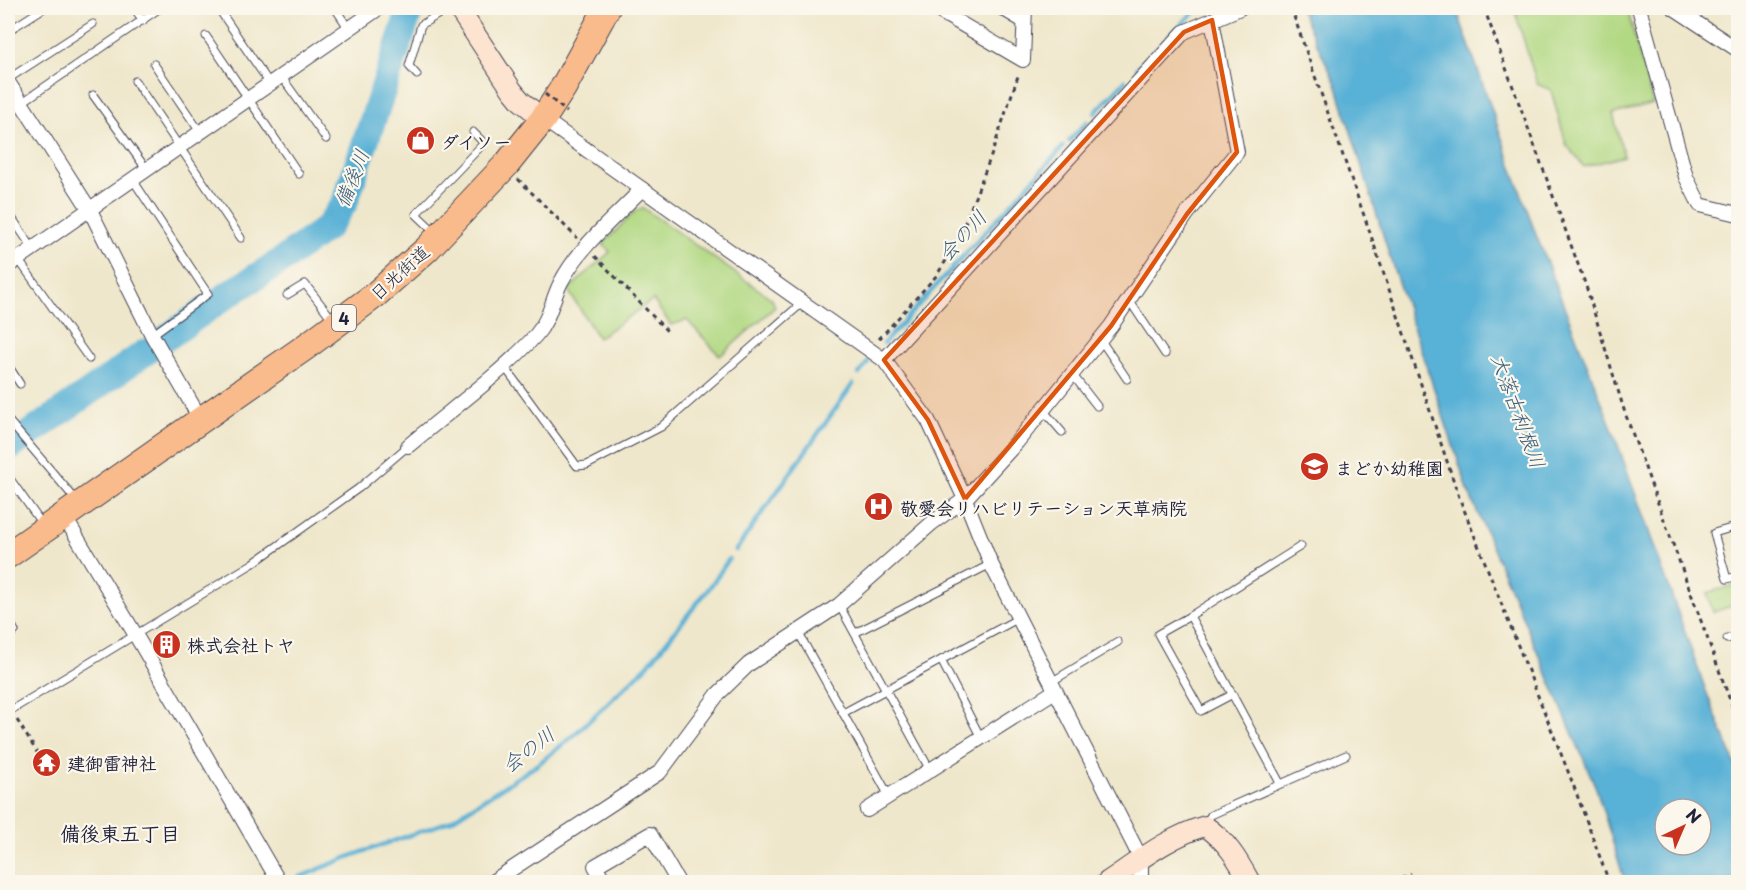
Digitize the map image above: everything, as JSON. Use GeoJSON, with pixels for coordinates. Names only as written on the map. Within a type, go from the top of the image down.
{"type":"FeatureCollection","features":[{"type":"Feature","properties":{"kind":"highway","name":"日光街道"},"geometry":{"type":"LineString","coordinates":[[8,555],[375,295],[439,236],[507,164],[552,108],[607,8]]}},
{"type":"Feature","properties":{"kind":"street"},"geometry":{"type":"LineString","coordinates":[[13,263],[379,8]]}},
{"type":"Feature","properties":{"kind":"street"},"geometry":{"type":"LineString","coordinates":[[458,8],[521,101],[552,108],[642,189],[884,360],[928,420],[965,499],[991,564],[1141,859],[1141,882]]}},
{"type":"Feature","properties":{"kind":"street"},"geometry":{"type":"LineString","coordinates":[[934,8],[1023,60],[1025,14],[1002,8]]}},
{"type":"Feature","properties":{"kind":"street"},"geometry":{"type":"LineString","coordinates":[[884,360],[1184,32],[1240,8]]}},
{"type":"Feature","properties":{"kind":"street"},"geometry":{"type":"LineString","coordinates":[[1639,8],[1686,177],[1700,205],[1738,214]]}},
{"type":"Feature","properties":{"kind":"street"},"geometry":{"type":"LineString","coordinates":[[1674,8],[1738,50]]}},
{"type":"Feature","properties":{"kind":"street"},"geometry":{"type":"LineString","coordinates":[[492,882],[660,772],[718,694],[748,664],[839,605],[932,523],[965,499],[1017,442],[1100,339],[1186,214],[1237,152],[1212,20]]}},
{"type":"Feature","properties":{"kind":"street"},"geometry":{"type":"LineString","coordinates":[[8,80],[90,210],[152,335],[201,420]]}},
{"type":"Feature","properties":{"kind":"street"},"geometry":{"type":"LineString","coordinates":[[408,446],[504,366],[537,334],[544,324],[560,283],[579,254],[642,189]]}},
{"type":"Feature","properties":{"kind":"street"},"geometry":{"type":"LineString","coordinates":[[63,516],[135,634],[279,882]]}},
{"type":"Feature","properties":{"kind":"street"},"geometry":{"type":"LineString","coordinates":[[867,810],[981,738],[1053,686]]}},
{"type":"Feature","properties":{"kind":"street"},"geometry":{"type":"LineString","coordinates":[[1107,882],[1191,830],[1205,826],[1217,834],[1237,857],[1250,882]]}},
{"type":"Feature","properties":{"kind":"street"},"geometry":{"type":"LineString","coordinates":[[605,882],[595,866],[650,834],[678,882]]}},
{"type":"Feature","properties":{"kind":"lane"},"geometry":{"type":"LineString","coordinates":[[8,31],[44,8]]}},
{"type":"Feature","properties":{"kind":"lane"},"geometry":{"type":"LineString","coordinates":[[134,8],[143,21]]}},
{"type":"Feature","properties":{"kind":"lane"},"geometry":{"type":"LineString","coordinates":[[8,112],[160,8]]}},
{"type":"Feature","properties":{"kind":"lane"},"geometry":{"type":"LineString","coordinates":[[218,8],[275,80],[326,139]]}},
{"type":"Feature","properties":{"kind":"lane"},"geometry":{"type":"LineString","coordinates":[[335,8],[349,29]]}},
{"type":"Feature","properties":{"kind":"lane"},"geometry":{"type":"LineString","coordinates":[[417,75],[408,66],[420,25],[449,8]]}},
{"type":"Feature","properties":{"kind":"lane"},"geometry":{"type":"LineString","coordinates":[[8,80],[93,24]]}},
{"type":"Feature","properties":{"kind":"lane"},"geometry":{"type":"LineString","coordinates":[[207,36],[299,174]]}},
{"type":"Feature","properties":{"kind":"lane"},"geometry":{"type":"LineString","coordinates":[[154,64],[200,132]]}},
{"type":"Feature","properties":{"kind":"lane"},"geometry":{"type":"LineString","coordinates":[[135,81],[241,238]]}},
{"type":"Feature","properties":{"kind":"lane"},"geometry":{"type":"LineString","coordinates":[[93,95],[147,170]]}},
{"type":"Feature","properties":{"kind":"lane"},"geometry":{"type":"LineString","coordinates":[[439,236],[416,214],[484,143],[473,132]]}},
{"type":"Feature","properties":{"kind":"lane"},"geometry":{"type":"LineString","coordinates":[[133,180],[208,294],[152,335]]}},
{"type":"Feature","properties":{"kind":"lane"},"geometry":{"type":"LineString","coordinates":[[8,212],[33,249]]}},
{"type":"Feature","properties":{"kind":"lane"},"geometry":{"type":"LineString","coordinates":[[13,263],[89,360]]}},
{"type":"Feature","properties":{"kind":"lane"},"geometry":{"type":"LineString","coordinates":[[287,295],[305,284],[336,324]]}},
{"type":"Feature","properties":{"kind":"lane"},"geometry":{"type":"LineString","coordinates":[[1129,300],[1165,354]]}},
{"type":"Feature","properties":{"kind":"lane"},"geometry":{"type":"LineString","coordinates":[[504,366],[577,466],[587,465],[661,426],[802,302]]}},
{"type":"Feature","properties":{"kind":"lane"},"geometry":{"type":"LineString","coordinates":[[1100,339],[1128,379]]}},
{"type":"Feature","properties":{"kind":"lane"},"geometry":{"type":"LineString","coordinates":[[8,365],[20,384]]}},
{"type":"Feature","properties":{"kind":"lane"},"geometry":{"type":"LineString","coordinates":[[1072,374],[1096,406]]}},
{"type":"Feature","properties":{"kind":"lane"},"geometry":{"type":"LineString","coordinates":[[1043,410],[1062,432]]}},
{"type":"Feature","properties":{"kind":"lane"},"geometry":{"type":"LineString","coordinates":[[10,423],[29,443],[63,516]]}},
{"type":"Feature","properties":{"kind":"lane"},"geometry":{"type":"LineString","coordinates":[[9,711],[252,564],[359,488],[408,446]]}},
{"type":"Feature","properties":{"kind":"lane"},"geometry":{"type":"LineString","coordinates":[[8,476],[63,516]]}},
{"type":"Feature","properties":{"kind":"lane"},"geometry":{"type":"LineString","coordinates":[[1738,526],[1714,533],[1726,579],[1738,576]]}},
{"type":"Feature","properties":{"kind":"lane"},"geometry":{"type":"LineString","coordinates":[[1233,694],[1201,711],[1158,634],[1302,546]]}},
{"type":"Feature","properties":{"kind":"lane"},"geometry":{"type":"LineString","coordinates":[[855,633],[991,564]]}},
{"type":"Feature","properties":{"kind":"lane"},"geometry":{"type":"LineString","coordinates":[[839,605],[930,770]]}},
{"type":"Feature","properties":{"kind":"lane"},"geometry":{"type":"LineString","coordinates":[[1190,616],[1280,783]]}},
{"type":"Feature","properties":{"kind":"lane"},"geometry":{"type":"LineString","coordinates":[[843,713],[1019,618]]}},
{"type":"Feature","properties":{"kind":"lane"},"geometry":{"type":"LineString","coordinates":[[8,619],[15,631],[8,636]]}},
{"type":"Feature","properties":{"kind":"lane"},"geometry":{"type":"LineString","coordinates":[[798,632],[889,796]]}},
{"type":"Feature","properties":{"kind":"lane"},"geometry":{"type":"LineString","coordinates":[[1727,639],[1738,636]]}},
{"type":"Feature","properties":{"kind":"lane"},"geometry":{"type":"LineString","coordinates":[[1053,686],[1118,642]]}},
{"type":"Feature","properties":{"kind":"lane"},"geometry":{"type":"LineString","coordinates":[[941,660],[981,738]]}},
{"type":"Feature","properties":{"kind":"lane"},"geometry":{"type":"LineString","coordinates":[[1205,826],[1211,815],[1346,754]]}},
{"type":"Feature","properties":{"kind":"path"},"geometry":{"type":"LineString","coordinates":[[1291,8],[1364,213],[1459,497],[1573,784],[1609,882]]}},
{"type":"Feature","properties":{"kind":"path"},"geometry":{"type":"LineString","coordinates":[[1484,8],[1586,286],[1625,413],[1738,722]]}},
{"type":"Feature","properties":{"kind":"path"},"geometry":{"type":"LineString","coordinates":[[870,349],[937,275],[958,241],[991,156],[1023,60]]}},
{"type":"Feature","properties":{"kind":"path"},"geometry":{"type":"LineString","coordinates":[[9,711],[38,754]]}},
{"type":"Feature","properties":{"kind":"path"},"geometry":{"type":"LineString","coordinates":[[1394,882],[1412,874]]}},
{"type":"Feature","properties":{"kind":"highlighted area"},"geometry":{"type":"Polygon","coordinates":[[[1212,20],[1237,152],[1187,214],[1111,326],[965,499],[928,420],[884,360],[1184,32],[1212,20]]]}},
{"type":"Feature","properties":{"kind":"green space"},"geometry":{"type":"Polygon","coordinates":[[[1514,8],[1627,8],[1653,104],[1613,114],[1624,156],[1584,167],[1566,144],[1551,90],[1537,84],[1514,8]]]}},
{"type":"Feature","properties":{"kind":"green space"},"geometry":{"type":"Polygon","coordinates":[[[643,208],[772,299],[775,307],[720,356],[687,320],[671,325],[653,300],[598,338],[568,290],[610,252],[603,244],[635,211],[643,208]]]}},
{"type":"Feature","properties":{"kind":"green space"},"geometry":{"type":"Polygon","coordinates":[[[1738,584],[1738,604],[1713,612],[1707,593],[1738,584]]]}},
{"type":"Feature","properties":{"kind":"water","name":"大落古利根川"},"geometry":{"type":"Polygon","coordinates":[[[1300,8],[1456,8],[1535,232],[1610,423],[1706,691],[1738,771],[1738,882],[1625,882],[1596,788],[1469,493],[1394,270],[1336,84],[1300,8]]]}},
{"type":"Feature","properties":{"kind":"waterway","name":"会の川"},"geometry":{"type":"LineString","coordinates":[[1137,68],[1193,13],[1203,8]]}},
{"type":"Feature","properties":{"kind":"waterway","name":"備後川"},"geometry":{"type":"LineString","coordinates":[[169,336],[328,227],[345,202],[409,13]]}},
{"type":"Feature","properties":{"kind":"waterway","name":"会の川"},"geometry":{"type":"LineString","coordinates":[[1095,113],[1125,81]]}},
{"type":"Feature","properties":{"kind":"waterway","name":"会の川"},"geometry":{"type":"LineString","coordinates":[[1069,141],[1087,122]]}},
{"type":"Feature","properties":{"kind":"waterway","name":"会の川"},"geometry":{"type":"LineString","coordinates":[[884,343],[1063,147]]}},
{"type":"Feature","properties":{"kind":"waterway","name":"備後川"},"geometry":{"type":"LineString","coordinates":[[8,447],[146,352]]}},
{"type":"Feature","properties":{"kind":"waterway","name":"会の川"},"geometry":{"type":"LineString","coordinates":[[859,374],[868,362]]}},
{"type":"Feature","properties":{"kind":"waterway","name":"会の川"},"geometry":{"type":"LineString","coordinates":[[736,550],[853,384]]}},
{"type":"Feature","properties":{"kind":"waterway","name":"会の川"},"geometry":{"type":"LineString","coordinates":[[288,882],[351,856],[450,821],[537,765],[573,736],[647,666],[710,587],[729,559]]}},
{"type":"Feature","properties":{"kind":"place","name":"ダイソー"},"geometry":{"type":"Point","coordinates":[420,141]}},
{"type":"Feature","properties":{"kind":"place","name":"まどか幼稚園"},"geometry":{"type":"Point","coordinates":[1314,467]}},
{"type":"Feature","properties":{"kind":"place","name":"敬愛会リハビリテーション天草病院"},"geometry":{"type":"Point","coordinates":[879,507]}},
{"type":"Feature","properties":{"kind":"place","name":"株式会社トヤ"},"geometry":{"type":"Point","coordinates":[166,644]}},
{"type":"Feature","properties":{"kind":"place","name":"建御雷神社"},"geometry":{"type":"Point","coordinates":[46,762]}},
{"type":"Feature","properties":{"kind":"district","name":"備後東五丁目"},"geometry":{"type":"Point","coordinates":[120,833]}}]}
